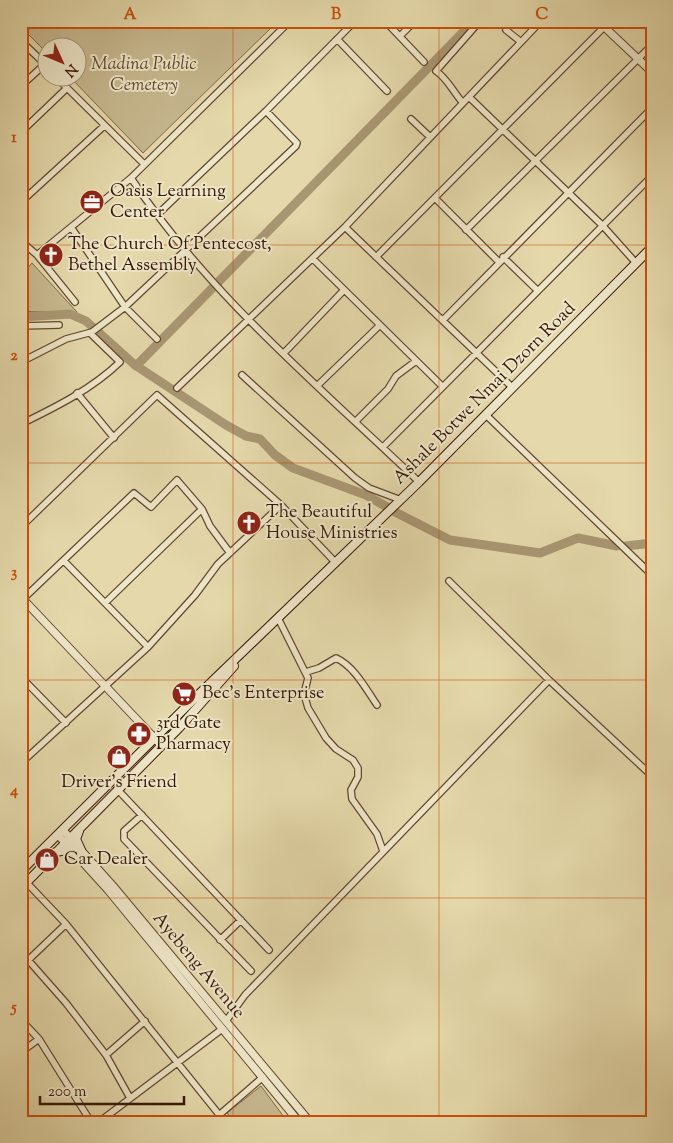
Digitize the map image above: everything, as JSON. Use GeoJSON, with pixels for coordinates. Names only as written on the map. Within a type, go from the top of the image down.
{"type":"FeatureCollection","features":[{"type":"Feature","properties":{"kind":"main road","name":"Ashale Botwe Nmai Dzorn Road"},"geometry":{"type":"LineString","coordinates":[[23,865],[60,832],[401,500],[652,247]]}},
{"type":"Feature","properties":{"kind":"main road","name":"Ashale Botwe Nmai Dzorn Road"},"geometry":{"type":"LineString","coordinates":[[24,885],[209,696],[251,645]]}},
{"type":"Feature","properties":{"kind":"main road"},"geometry":{"type":"LineString","coordinates":[[56,852],[66,850],[79,852],[76,839],[81,827]]}},
{"type":"Feature","properties":{"kind":"street"},"geometry":{"type":"LineString","coordinates":[[37,255],[131,178],[290,21]]}},
{"type":"Feature","properties":{"kind":"street"},"geometry":{"type":"LineString","coordinates":[[157,215],[266,111],[355,21]]}},
{"type":"Feature","properties":{"kind":"street"},"geometry":{"type":"LineString","coordinates":[[384,21],[424,62]]}},
{"type":"Feature","properties":{"kind":"street"},"geometry":{"type":"LineString","coordinates":[[400,36],[415,21]]}},
{"type":"Feature","properties":{"kind":"street"},"geometry":{"type":"LineString","coordinates":[[463,103],[450,88],[444,77],[436,71],[480,21]]}},
{"type":"Feature","properties":{"kind":"street"},"geometry":{"type":"LineString","coordinates":[[178,388],[238,328],[250,320],[345,227],[541,21]]}},
{"type":"Feature","properties":{"kind":"street"},"geometry":{"type":"LineString","coordinates":[[598,21],[652,72]]}},
{"type":"Feature","properties":{"kind":"street"},"geometry":{"type":"LineString","coordinates":[[376,257],[610,21]]}},
{"type":"Feature","properties":{"kind":"street"},"geometry":{"type":"LineString","coordinates":[[506,30],[521,42]]}},
{"type":"Feature","properties":{"kind":"street"},"geometry":{"type":"LineString","coordinates":[[337,39],[386,91]]}},
{"type":"Feature","properties":{"kind":"street"},"geometry":{"type":"LineString","coordinates":[[21,41],[38,58]]}},
{"type":"Feature","properties":{"kind":"street"},"geometry":{"type":"LineString","coordinates":[[466,230],[652,45]]}},
{"type":"Feature","properties":{"kind":"street"},"geometry":{"type":"LineString","coordinates":[[21,86],[38,72]]}},
{"type":"Feature","properties":{"kind":"street"},"geometry":{"type":"LineString","coordinates":[[21,132],[67,88],[144,164]]}},
{"type":"Feature","properties":{"kind":"street"},"geometry":{"type":"LineString","coordinates":[[469,97],[568,191],[636,263]]}},
{"type":"Feature","properties":{"kind":"street"},"geometry":{"type":"LineString","coordinates":[[443,320],[500,259],[652,108]]}},
{"type":"Feature","properties":{"kind":"street"},"geometry":{"type":"LineString","coordinates":[[21,362],[66,340],[91,332],[125,307],[297,145],[266,111]]}},
{"type":"Feature","properties":{"kind":"street"},"geometry":{"type":"LineString","coordinates":[[411,119],[430,137]]}},
{"type":"Feature","properties":{"kind":"street"},"geometry":{"type":"LineString","coordinates":[[21,202],[104,126]]}},
{"type":"Feature","properties":{"kind":"street"},"geometry":{"type":"LineString","coordinates":[[382,447],[652,176]]}},
{"type":"Feature","properties":{"kind":"street"},"geometry":{"type":"LineString","coordinates":[[131,178],[157,215],[221,290],[419,482]]}},
{"type":"Feature","properties":{"kind":"street"},"geometry":{"type":"LineString","coordinates":[[434,198],[466,230],[538,290]]}},
{"type":"Feature","properties":{"kind":"street"},"geometry":{"type":"LineString","coordinates":[[70,227],[125,307],[156,339]]}},
{"type":"Feature","properties":{"kind":"street"},"geometry":{"type":"LineString","coordinates":[[345,227],[513,388]]}},
{"type":"Feature","properties":{"kind":"street"},"geometry":{"type":"LineString","coordinates":[[21,241],[37,255],[75,302]]}},
{"type":"Feature","properties":{"kind":"street"},"geometry":{"type":"LineString","coordinates":[[313,259],[442,386]]}},
{"type":"Feature","properties":{"kind":"street"},"geometry":{"type":"LineString","coordinates":[[284,353],[344,290]]}},
{"type":"Feature","properties":{"kind":"street"},"geometry":{"type":"LineString","coordinates":[[21,326],[59,325]]}},
{"type":"Feature","properties":{"kind":"street"},"geometry":{"type":"LineString","coordinates":[[318,385],[380,325]]}},
{"type":"Feature","properties":{"kind":"street"},"geometry":{"type":"LineString","coordinates":[[21,424],[77,393],[120,363],[91,332]]}},
{"type":"Feature","properties":{"kind":"street"},"geometry":{"type":"LineString","coordinates":[[356,421],[388,389],[396,376],[416,361]]}},
{"type":"Feature","properties":{"kind":"street"},"geometry":{"type":"LineString","coordinates":[[242,376],[355,478],[369,488],[401,500]]}},
{"type":"Feature","properties":{"kind":"street"},"geometry":{"type":"LineString","coordinates":[[77,393],[114,438]]}},
{"type":"Feature","properties":{"kind":"street"},"geometry":{"type":"LineString","coordinates":[[21,527],[155,396],[160,396],[280,505],[336,563]]}},
{"type":"Feature","properties":{"kind":"street"},"geometry":{"type":"LineString","coordinates":[[486,415],[652,576]]}},
{"type":"Feature","properties":{"kind":"street"},"geometry":{"type":"LineString","coordinates":[[161,745],[108,686],[22,598],[64,561],[134,493],[136,492],[151,507],[177,480],[202,509],[210,526],[230,553]]}},
{"type":"Feature","properties":{"kind":"street"},"geometry":{"type":"LineString","coordinates":[[23,760],[66,724],[148,647],[195,595],[218,564],[280,505]]}},
{"type":"Feature","properties":{"kind":"street"},"geometry":{"type":"LineString","coordinates":[[106,602],[202,509]]}},
{"type":"Feature","properties":{"kind":"street"},"geometry":{"type":"LineString","coordinates":[[64,561],[148,647]]}},
{"type":"Feature","properties":{"kind":"street"},"geometry":{"type":"LineString","coordinates":[[449,581],[549,680],[652,776]]}},
{"type":"Feature","properties":{"kind":"street"},"geometry":{"type":"LineString","coordinates":[[278,618],[292,650],[306,672],[308,684],[304,694],[308,708],[331,744],[355,763],[358,777],[352,786],[352,799],[377,834],[383,852]]}},
{"type":"Feature","properties":{"kind":"street"},"geometry":{"type":"LineString","coordinates":[[306,672],[319,668],[336,658],[352,671],[377,705]]}},
{"type":"Feature","properties":{"kind":"street"},"geometry":{"type":"LineString","coordinates":[[21,677],[66,724]]}},
{"type":"Feature","properties":{"kind":"street"},"geometry":{"type":"LineString","coordinates":[[226,1021],[246,995],[549,680]]}},
{"type":"Feature","properties":{"kind":"street"},"geometry":{"type":"LineString","coordinates":[[117,789],[269,950]]}},
{"type":"Feature","properties":{"kind":"street"},"geometry":{"type":"LineString","coordinates":[[142,815],[124,831],[124,839],[251,971]]}},
{"type":"Feature","properties":{"kind":"street","name":"Ayebeng Avenue"},"geometry":{"type":"LineString","coordinates":[[60,832],[226,1021],[310,1122]]}},
{"type":"Feature","properties":{"kind":"street","name":"Ayebeng Avenue"},"geometry":{"type":"LineString","coordinates":[[79,852],[299,1122]]}},
{"type":"Feature","properties":{"kind":"street"},"geometry":{"type":"LineString","coordinates":[[24,885],[66,924],[178,1061],[225,1122]]}},
{"type":"Feature","properties":{"kind":"street"},"geometry":{"type":"LineString","coordinates":[[220,940],[241,920]]}},
{"type":"Feature","properties":{"kind":"street"},"geometry":{"type":"LineString","coordinates":[[21,967],[66,924]]}},
{"type":"Feature","properties":{"kind":"street"},"geometry":{"type":"LineString","coordinates":[[29,961],[71,1008],[106,1055],[130,1098]]}},
{"type":"Feature","properties":{"kind":"street"},"geometry":{"type":"LineString","coordinates":[[21,1020],[39,1039],[91,1122]]}},
{"type":"Feature","properties":{"kind":"street"},"geometry":{"type":"LineString","coordinates":[[106,1055],[145,1021]]}},
{"type":"Feature","properties":{"kind":"street"},"geometry":{"type":"LineString","coordinates":[[99,1122],[222,1029]]}},
{"type":"Feature","properties":{"kind":"street"},"geometry":{"type":"LineString","coordinates":[[21,1052],[39,1039]]}},
{"type":"Feature","properties":{"kind":"street"},"geometry":{"type":"LineString","coordinates":[[211,1122],[264,1077]]}},
{"type":"Feature","properties":{"kind":"street"},"geometry":{"type":"LineString","coordinates":[[21,1112],[27,1122]]}},
{"type":"Feature","properties":{"kind":"green space","name":"Madina Public Cemetery"},"geometry":{"type":"Polygon","coordinates":[[[21,21],[273,21],[274,25],[143,153],[81,88],[88,88],[88,38],[38,38],[38,44],[21,27],[21,21]]]}},
{"type":"Feature","properties":{"kind":"green space"},"geometry":{"type":"Polygon","coordinates":[[[32,263],[77,312],[76,314],[21,311],[21,276],[32,263]]]}},
{"type":"Feature","properties":{"kind":"green space"},"geometry":{"type":"Polygon","coordinates":[[[261,1086],[284,1117],[279,1122],[234,1122],[227,1113],[261,1086]]]}},
{"type":"Feature","properties":{"kind":"waterway"},"geometry":{"type":"LineString","coordinates":[[21,317],[70,314],[86,321],[136,366],[474,21]]}},
{"type":"Feature","properties":{"kind":"waterway"},"geometry":{"type":"LineString","coordinates":[[135,365],[226,425],[246,436],[260,439],[275,455],[293,468],[366,495],[387,507]]}},
{"type":"Feature","properties":{"kind":"waterway"},"geometry":{"type":"LineString","coordinates":[[395,512],[450,540],[540,553],[578,538],[617,546]]}},
{"type":"Feature","properties":{"kind":"waterway"},"geometry":{"type":"LineString","coordinates":[[626,546],[652,543]]}},
{"type":"Feature","properties":{"kind":"place","name":"Oasis Learning Center"},"geometry":{"type":"Point","coordinates":[92,202]}},
{"type":"Feature","properties":{"kind":"place","name":"The Church Of Pentecost, Bethel Assembly"},"geometry":{"type":"Point","coordinates":[51,255]}},
{"type":"Feature","properties":{"kind":"place","name":"The Beautiful House Ministries"},"geometry":{"type":"Point","coordinates":[249,523]}},
{"type":"Feature","properties":{"kind":"place","name":"Bec's Enterprise"},"geometry":{"type":"Point","coordinates":[184,694]}},
{"type":"Feature","properties":{"kind":"place","name":"3rd Gate Pharmacy"},"geometry":{"type":"Point","coordinates":[139,734]}},
{"type":"Feature","properties":{"kind":"place","name":"Driver's Friend"},"geometry":{"type":"Point","coordinates":[119,757]}},
{"type":"Feature","properties":{"kind":"place","name":"Car Dealer"},"geometry":{"type":"Point","coordinates":[47,860]}}]}
